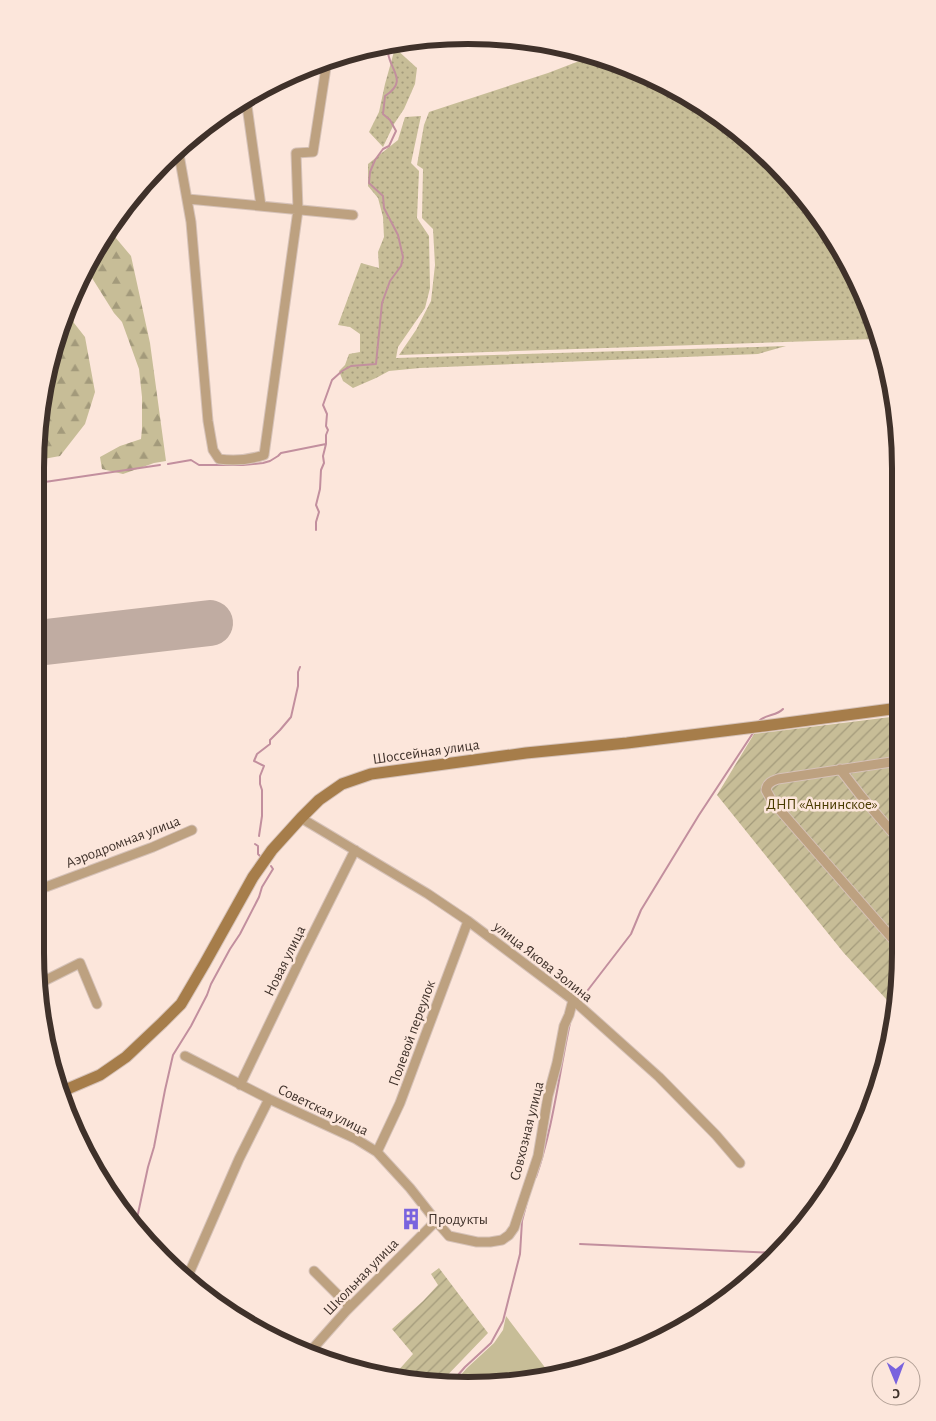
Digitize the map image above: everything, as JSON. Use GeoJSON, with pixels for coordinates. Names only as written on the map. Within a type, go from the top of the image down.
{"type":"FeatureCollection","features":[{"type":"Feature","properties":{"kind":"main road","name":"Шоссейная улица"},"geometry":{"type":"LineString","coordinates":[[66,1089],[100,1075],[126,1056],[181,1004],[253,877],[272,850],[300,818],[319,800],[342,784],[371,774],[526,753],[627,743],[892,709]]}},
{"type":"Feature","properties":{"kind":"street"},"geometry":{"type":"LineString","coordinates":[[180,157],[192,222],[208,421],[213,450],[219,459],[233,461],[251,459],[264,455],[298,210],[296,153],[313,152],[326,68]]}},
{"type":"Feature","properties":{"kind":"street"},"geometry":{"type":"LineString","coordinates":[[247,106],[262,206]]}},
{"type":"Feature","properties":{"kind":"street"},"geometry":{"type":"LineString","coordinates":[[188,199],[353,215]]}},
{"type":"Feature","properties":{"kind":"street"},"geometry":{"type":"LineString","coordinates":[[892,762],[774,780],[768,784],[766,790],[772,801],[892,938]]}},
{"type":"Feature","properties":{"kind":"street"},"geometry":{"type":"LineString","coordinates":[[840,769],[892,832]]}},
{"type":"Feature","properties":{"kind":"street","name":"улица Якова Золина"},"geometry":{"type":"LineString","coordinates":[[300,818],[428,894],[573,1000],[659,1077],[716,1135],[740,1163]]}},
{"type":"Feature","properties":{"kind":"street","name":"Аэродромная улица"},"geometry":{"type":"LineString","coordinates":[[44,887],[153,847],[192,830]]}},
{"type":"Feature","properties":{"kind":"street","name":"Новая улица"},"geometry":{"type":"LineString","coordinates":[[240,1085],[355,850]]}},
{"type":"Feature","properties":{"kind":"street","name":"Полевой переулок"},"geometry":{"type":"LineString","coordinates":[[377,1152],[400,1103],[468,922]]}},
{"type":"Feature","properties":{"kind":"street"},"geometry":{"type":"LineString","coordinates":[[45,981],[80,963],[96,1004]]}},
{"type":"Feature","properties":{"kind":"street","name":"Совхозная улица"},"geometry":{"type":"LineString","coordinates":[[449,1236],[477,1242],[496,1241],[502,1240],[509,1235],[514,1228],[538,1156],[548,1096],[564,1026],[573,1000]]}},
{"type":"Feature","properties":{"kind":"street","name":"Советская улица"},"geometry":{"type":"LineString","coordinates":[[185,1056],[240,1085],[356,1139],[377,1152],[410,1188],[449,1236]]}},
{"type":"Feature","properties":{"kind":"street"},"geometry":{"type":"LineString","coordinates":[[189,1273],[239,1159],[269,1099]]}},
{"type":"Feature","properties":{"kind":"street","name":"Школьная улица"},"geometry":{"type":"LineString","coordinates":[[313,1348],[350,1307],[436,1221]]}},
{"type":"Feature","properties":{"kind":"street"},"geometry":{"type":"LineString","coordinates":[[314,1271],[350,1307]]}},
{"type":"Feature","properties":{"kind":"green space"},"geometry":{"type":"Polygon","coordinates":[[[394,50],[397,50],[417,68],[415,84],[404,109],[383,147],[369,132],[379,112],[394,50]]]}},
{"type":"Feature","properties":{"kind":"green space"},"geometry":{"type":"Polygon","coordinates":[[[583,60],[604,66],[630,76],[680,101],[704,115],[748,149],[787,188],[821,232],[848,280],[872,339],[399,355],[416,330],[431,301],[435,265],[433,229],[422,218],[423,169],[417,165],[424,125],[429,112],[583,60]]]}},
{"type":"Feature","properties":{"kind":"green space"},"geometry":{"type":"Polygon","coordinates":[[[421,116],[411,163],[419,171],[417,218],[429,236],[430,288],[425,308],[398,347],[396,358],[786,346],[758,354],[420,368],[389,371],[353,388],[343,381],[339,371],[345,365],[349,354],[360,352],[360,334],[350,327],[338,325],[361,263],[379,268],[378,252],[384,237],[383,217],[378,198],[368,186],[368,164],[398,140],[405,117],[421,116]]]}},
{"type":"Feature","properties":{"kind":"green space"},"geometry":{"type":"Polygon","coordinates":[[[113,235],[131,256],[150,343],[166,461],[154,463],[123,474],[102,469],[100,457],[120,446],[141,439],[142,397],[139,369],[122,322],[114,313],[92,278],[88,280],[113,235]]]}},
{"type":"Feature","properties":{"kind":"green space"},"geometry":{"type":"Polygon","coordinates":[[[72,316],[74,323],[85,337],[95,392],[85,424],[60,456],[44,459],[47,413],[58,358],[72,316]]]}},
{"type":"Feature","properties":{"kind":"green space","name":"ДНП «Аннинское»"},"geometry":{"type":"Polygon","coordinates":[[[892,717],[892,953],[889,1003],[843,952],[717,795],[754,734],[892,717]]]}},
{"type":"Feature","properties":{"kind":"green space"},"geometry":{"type":"Polygon","coordinates":[[[439,1268],[488,1333],[446,1376],[398,1371],[413,1354],[392,1329],[438,1285],[431,1274],[439,1268]]]}},
{"type":"Feature","properties":{"kind":"green space"},"geometry":{"type":"Polygon","coordinates":[[[506,1316],[547,1370],[523,1374],[459,1377],[494,1343],[503,1330],[506,1316]]]}},
{"type":"Feature","properties":{"kind":"waterway"},"geometry":{"type":"LineString","coordinates":[[316,530],[319,512],[316,505],[328,430],[326,426],[327,414],[323,405],[332,380],[342,371],[351,366],[376,364],[382,303],[390,281],[401,266],[403,257],[398,235],[384,208],[383,196],[369,183],[370,172],[375,160],[383,149],[389,146],[396,131],[390,120],[383,114],[385,96],[392,91],[397,81],[388,51]]}},
{"type":"Feature","properties":{"kind":"waterway"},"geometry":{"type":"LineString","coordinates":[[168,464],[191,460],[199,465],[263,463],[270,461],[281,453],[326,444]]}},
{"type":"Feature","properties":{"kind":"waterway"},"geometry":{"type":"LineString","coordinates":[[44,482],[160,465]]}},
{"type":"Feature","properties":{"kind":"waterway"},"geometry":{"type":"LineString","coordinates":[[259,836],[262,816],[260,776],[264,766],[254,761],[257,754],[270,744],[270,740],[291,717],[300,667]]}},
{"type":"Feature","properties":{"kind":"waterway"},"geometry":{"type":"LineString","coordinates":[[759,721],[783,709]]}},
{"type":"Feature","properties":{"kind":"waterway"},"geometry":{"type":"LineString","coordinates":[[581,999],[631,934],[641,910],[699,815],[753,733]]}},
{"type":"Feature","properties":{"kind":"waterway"},"geometry":{"type":"LineString","coordinates":[[255,844],[258,846],[258,854],[261,857]]}},
{"type":"Feature","properties":{"kind":"waterway"},"geometry":{"type":"LineString","coordinates":[[137,1218],[173,1055],[191,1026],[211,984],[240,934],[259,897],[262,887],[273,869],[271,866]]}},
{"type":"Feature","properties":{"kind":"waterway"},"geometry":{"type":"LineString","coordinates":[[536,1177],[551,1120],[570,1023]]}},
{"type":"Feature","properties":{"kind":"waterway"},"geometry":{"type":"LineString","coordinates":[[457,1377],[491,1343],[503,1321],[520,1254],[522,1221],[528,1198]]}},
{"type":"Feature","properties":{"kind":"waterway"},"geometry":{"type":"LineString","coordinates":[[580,1244],[768,1253]]}},
{"type":"Feature","properties":{"kind":"runway"},"geometry":{"type":"LineString","coordinates":[[44,642],[210,623]]}},
{"type":"Feature","properties":{"kind":"place","name":"Продукты"},"geometry":{"type":"Point","coordinates":[411,1219]}}]}
